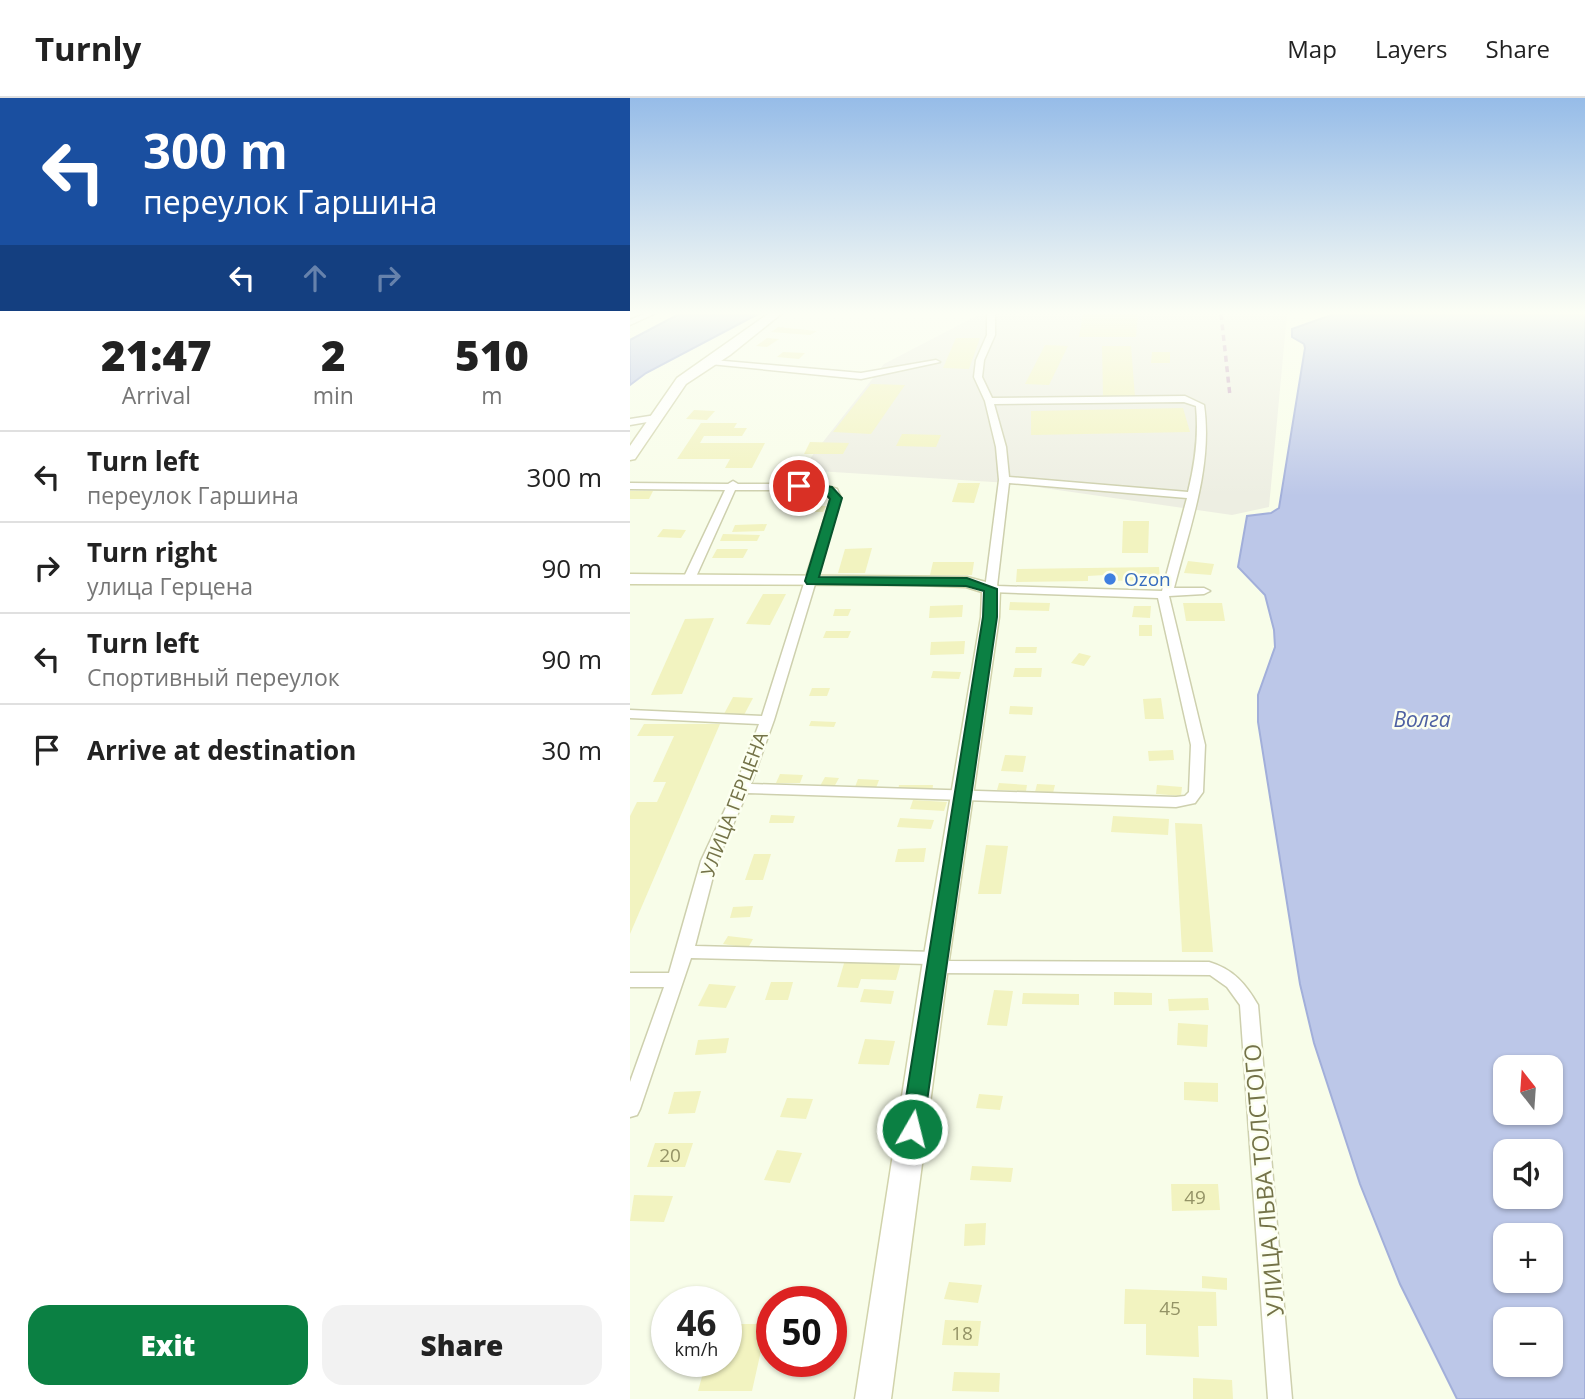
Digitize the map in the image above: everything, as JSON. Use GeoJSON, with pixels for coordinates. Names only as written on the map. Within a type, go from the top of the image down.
{"type":"FeatureCollection","features":[{"type":"Feature","properties":{"kind":"main road"},"geometry":{"type":"LineString","coordinates":[[630,456],[681,381],[692,375]]}},
{"type":"Feature","properties":{"kind":"main road"},"geometry":{"type":"LineString","coordinates":[[630,579],[967,582],[991,589],[990,617],[961,793],[873,1399]]}},
{"type":"Feature","properties":{"kind":"street"},"geometry":{"type":"LineString","coordinates":[[847,375],[868,375]]}},
{"type":"Feature","properties":{"kind":"street"},"geometry":{"type":"LineString","coordinates":[[978,375],[989,401],[1001,447],[1004,480],[991,589],[1165,594],[1204,591]]}},
{"type":"Feature","properties":{"kind":"street"},"geometry":{"type":"LineString","coordinates":[[742,788],[1176,802],[1190,800],[1196,792],[1198,745],[1165,594],[1192,495],[1200,443],[1201,407],[1196,402],[1185,399],[989,401]]}},
{"type":"Feature","properties":{"kind":"street"},"geometry":{"type":"LineString","coordinates":[[630,422],[656,418]]}},
{"type":"Feature","properties":{"kind":"street"},"geometry":{"type":"LineString","coordinates":[[1004,480],[1192,495]]}},
{"type":"Feature","properties":{"kind":"street"},"geometry":{"type":"LineString","coordinates":[[630,486],[733,484],[689,579]]}},
{"type":"Feature","properties":{"kind":"street","name":"УЛИЦА ГЕРЦЕНА"},"geometry":{"type":"LineString","coordinates":[[630,1109],[685,952],[709,861],[742,788],[767,720],[836,498],[833,491],[821,487],[733,484]]}},
{"type":"Feature","properties":{"kind":"street"},"geometry":{"type":"LineString","coordinates":[[630,714],[767,720]]}},
{"type":"Feature","properties":{"kind":"street"},"geometry":{"type":"LineString","coordinates":[[685,952],[936,962]]}},
{"type":"Feature","properties":{"kind":"street","name":"УЛИЦА ЛЬВА ТОЛСТОГО"},"geometry":{"type":"LineString","coordinates":[[936,962],[1193,968],[1221,972],[1239,987],[1249,1005],[1280,1399]]}},
{"type":"Feature","properties":{"kind":"street"},"geometry":{"type":"LineString","coordinates":[[630,980],[674,980]]}},
{"type":"Feature","properties":{"kind":"shaded area"},"geometry":{"type":"Polygon","coordinates":[[[876,375],[1281,375],[1269,507],[1232,515],[1009,483],[801,470],[876,375]]]}},
{"type":"Feature","properties":{"kind":"water"},"geometry":{"type":"Polygon","coordinates":[[[630,375],[644,375],[630,385],[630,375]]]}},
{"type":"Feature","properties":{"kind":"water","name":"Волга"},"geometry":{"type":"Polygon","coordinates":[[[1301,375],[1585,375],[1585,1399],[1457,1399],[1400,1284],[1360,1184],[1314,1043],[1300,984],[1258,722],[1258,695],[1275,647],[1274,630],[1265,595],[1238,567],[1247,516],[1271,513],[1279,508],[1301,375]]]}},
{"type":"Feature","properties":{"kind":"building"},"geometry":{"type":"Polygon","coordinates":[[[1030,375],[1054,375],[1049,385],[1025,384],[1030,375]]]}},
{"type":"Feature","properties":{"kind":"building"},"geometry":{"type":"Polygon","coordinates":[[[1103,375],[1133,375],[1135,397],[1103,397],[1103,375]]]}},
{"type":"Feature","properties":{"kind":"building"},"geometry":{"type":"Polygon","coordinates":[[[871,384],[905,385],[871,434],[833,432],[871,384]]]}},
{"type":"Feature","properties":{"kind":"building"},"geometry":{"type":"Polygon","coordinates":[[[1183,408],[1190,432],[1031,435],[1031,411],[1183,408]]]}},
{"type":"Feature","properties":{"kind":"building"},"geometry":{"type":"Polygon","coordinates":[[[694,410],[715,411],[707,420],[686,419],[694,410]]]}},
{"type":"Feature","properties":{"kind":"building"},"geometry":{"type":"Polygon","coordinates":[[[701,423],[737,423],[734,428],[747,428],[742,436],[704,436],[700,443],[765,443],[752,468],[725,468],[730,459],[677,459],[701,423]]]}},
{"type":"Feature","properties":{"kind":"building"},"geometry":{"type":"Polygon","coordinates":[[[902,434],[941,435],[936,447],[896,446],[902,434]]]}},
{"type":"Feature","properties":{"kind":"building"},"geometry":{"type":"Polygon","coordinates":[[[810,442],[849,443],[843,454],[804,454],[810,442]]]}},
{"type":"Feature","properties":{"kind":"building"},"geometry":{"type":"Polygon","coordinates":[[[958,483],[980,483],[974,503],[952,502],[958,483]]]}},
{"type":"Feature","properties":{"kind":"building"},"geometry":{"type":"Polygon","coordinates":[[[630,491],[653,491],[649,499],[630,499],[630,491]]]}},
{"type":"Feature","properties":{"kind":"building"},"geometry":{"type":"Polygon","coordinates":[[[803,506],[826,506],[823,512],[800,512],[803,506]]]}},
{"type":"Feature","properties":{"kind":"building"},"geometry":{"type":"Polygon","coordinates":[[[1123,521],[1149,521],[1148,553],[1122,553],[1123,521]]]}},
{"type":"Feature","properties":{"kind":"building"},"geometry":{"type":"Polygon","coordinates":[[[767,524],[764,531],[732,532],[735,525],[767,524]]]}},
{"type":"Feature","properties":{"kind":"building"},"geometry":{"type":"Polygon","coordinates":[[[663,529],[686,530],[681,538],[657,537],[663,529]]]}},
{"type":"Feature","properties":{"kind":"building"},"geometry":{"type":"Polygon","coordinates":[[[723,534],[760,535],[757,541],[720,541],[723,534]]]}},
{"type":"Feature","properties":{"kind":"building"},"geometry":{"type":"Polygon","coordinates":[[[872,548],[865,573],[838,573],[845,549],[872,548]]]}},
{"type":"Feature","properties":{"kind":"building"},"geometry":{"type":"Polygon","coordinates":[[[717,549],[748,549],[743,558],[712,558],[717,549]]]}},
{"type":"Feature","properties":{"kind":"building"},"geometry":{"type":"Polygon","coordinates":[[[1188,561],[1214,564],[1211,575],[1184,573],[1188,561]]]}},
{"type":"Feature","properties":{"kind":"building"},"geometry":{"type":"Polygon","coordinates":[[[933,562],[974,562],[972,575],[930,575],[933,562]]]}},
{"type":"Feature","properties":{"kind":"building"},"geometry":{"type":"Polygon","coordinates":[[[1159,567],[1160,580],[1106,581],[1105,575],[1088,576],[1088,581],[1016,582],[1017,569],[1159,567]]]}},
{"type":"Feature","properties":{"kind":"building"},"geometry":{"type":"Polygon","coordinates":[[[763,594],[786,594],[770,625],[746,624],[763,594]]]}},
{"type":"Feature","properties":{"kind":"building"},"geometry":{"type":"Polygon","coordinates":[[[1010,602],[1050,603],[1049,611],[1009,610],[1010,602]]]}},
{"type":"Feature","properties":{"kind":"building"},"geometry":{"type":"Polygon","coordinates":[[[1183,603],[1222,603],[1225,621],[1186,621],[1183,603]]]}},
{"type":"Feature","properties":{"kind":"building"},"geometry":{"type":"Polygon","coordinates":[[[963,605],[962,617],[929,618],[930,606],[963,605]]]}},
{"type":"Feature","properties":{"kind":"building"},"geometry":{"type":"Polygon","coordinates":[[[1134,606],[1151,606],[1150,618],[1132,617],[1134,606]]]}},
{"type":"Feature","properties":{"kind":"building"},"geometry":{"type":"Polygon","coordinates":[[[835,609],[851,609],[848,616],[833,616],[835,609]]]}},
{"type":"Feature","properties":{"kind":"building"},"geometry":{"type":"Polygon","coordinates":[[[714,618],[682,694],[651,695],[685,619],[714,618]]]}},
{"type":"Feature","properties":{"kind":"building"},"geometry":{"type":"Polygon","coordinates":[[[1139,625],[1152,625],[1152,636],[1139,636],[1139,625]]]}},
{"type":"Feature","properties":{"kind":"building"},"geometry":{"type":"Polygon","coordinates":[[[826,631],[851,631],[848,638],[823,638],[826,631]]]}},
{"type":"Feature","properties":{"kind":"building"},"geometry":{"type":"Polygon","coordinates":[[[965,641],[964,654],[930,655],[931,642],[965,641]]]}},
{"type":"Feature","properties":{"kind":"building"},"geometry":{"type":"Polygon","coordinates":[[[1016,647],[1037,647],[1036,653],[1015,653],[1016,647]]]}},
{"type":"Feature","properties":{"kind":"building"},"geometry":{"type":"Polygon","coordinates":[[[1079,653],[1091,656],[1084,666],[1071,663],[1079,653]]]}},
{"type":"Feature","properties":{"kind":"building"},"geometry":{"type":"Polygon","coordinates":[[[1015,668],[1042,668],[1041,677],[1013,677],[1015,668]]]}},
{"type":"Feature","properties":{"kind":"building"},"geometry":{"type":"Polygon","coordinates":[[[933,671],[961,672],[959,679],[931,678],[933,671]]]}},
{"type":"Feature","properties":{"kind":"building"},"geometry":{"type":"Polygon","coordinates":[[[812,688],[830,688],[827,696],[809,696],[812,688]]]}},
{"type":"Feature","properties":{"kind":"building"},"geometry":{"type":"Polygon","coordinates":[[[733,697],[753,698],[744,715],[724,714],[733,697]]]}},
{"type":"Feature","properties":{"kind":"building"},"geometry":{"type":"Polygon","coordinates":[[[1161,698],[1164,719],[1145,719],[1143,699],[1161,698]]]}},
{"type":"Feature","properties":{"kind":"building"},"geometry":{"type":"Polygon","coordinates":[[[1010,706],[1033,707],[1032,715],[1009,714],[1010,706]]]}},
{"type":"Feature","properties":{"kind":"building"},"geometry":{"type":"Polygon","coordinates":[[[811,721],[836,722],[834,727],[809,726],[811,721]]]}},
{"type":"Feature","properties":{"kind":"building"},"geometry":{"type":"Polygon","coordinates":[[[644,724],[720,724],[630,934],[630,816],[637,802],[657,802],[666,782],[653,782],[674,736],[637,736],[644,724]]]}},
{"type":"Feature","properties":{"kind":"building"},"geometry":{"type":"Polygon","coordinates":[[[1173,750],[1174,760],[1149,761],[1148,751],[1173,750]]]}},
{"type":"Feature","properties":{"kind":"building"},"geometry":{"type":"Polygon","coordinates":[[[1005,755],[1026,756],[1023,772],[1001,771],[1005,755]]]}},
{"type":"Feature","properties":{"kind":"building"},"geometry":{"type":"Polygon","coordinates":[[[780,774],[803,775],[800,783],[776,783],[780,774]]]}},
{"type":"Feature","properties":{"kind":"building"},"geometry":{"type":"Polygon","coordinates":[[[825,777],[839,778],[834,787],[820,786],[825,777]]]}},
{"type":"Feature","properties":{"kind":"building"},"geometry":{"type":"Polygon","coordinates":[[[858,779],[879,780],[876,788],[855,787],[858,779]]]}},
{"type":"Feature","properties":{"kind":"building"},"geometry":{"type":"Polygon","coordinates":[[[999,783],[1027,785],[1026,791],[997,790],[999,783]]]}},
{"type":"Feature","properties":{"kind":"building"},"geometry":{"type":"Polygon","coordinates":[[[1037,784],[1055,785],[1053,793],[1035,792],[1037,784]]]}},
{"type":"Feature","properties":{"kind":"building"},"geometry":{"type":"Polygon","coordinates":[[[899,785],[933,785],[932,795],[897,795],[899,785]]]}},
{"type":"Feature","properties":{"kind":"building"},"geometry":{"type":"Polygon","coordinates":[[[1157,785],[1182,787],[1181,796],[1156,794],[1157,785]]]}},
{"type":"Feature","properties":{"kind":"building"},"geometry":{"type":"Polygon","coordinates":[[[913,800],[947,802],[944,811],[910,809],[913,800]]]}},
{"type":"Feature","properties":{"kind":"building"},"geometry":{"type":"Polygon","coordinates":[[[771,815],[795,816],[793,823],[769,823],[771,815]]]}},
{"type":"Feature","properties":{"kind":"building"},"geometry":{"type":"Polygon","coordinates":[[[1113,816],[1169,819],[1168,835],[1111,832],[1113,816]]]}},
{"type":"Feature","properties":{"kind":"building"},"geometry":{"type":"Polygon","coordinates":[[[900,818],[934,820],[931,829],[897,827],[900,818]]]}},
{"type":"Feature","properties":{"kind":"building"},"geometry":{"type":"Polygon","coordinates":[[[1175,823],[1202,824],[1213,952],[1182,952],[1175,823]]]}},
{"type":"Feature","properties":{"kind":"building"},"geometry":{"type":"Polygon","coordinates":[[[986,845],[1008,846],[1001,894],[978,894],[986,845]]]}},
{"type":"Feature","properties":{"kind":"building"},"geometry":{"type":"Polygon","coordinates":[[[926,848],[924,862],[895,862],[898,849],[926,848]]]}},
{"type":"Feature","properties":{"kind":"building"},"geometry":{"type":"Polygon","coordinates":[[[754,854],[771,854],[763,880],[745,880],[754,854]]]}},
{"type":"Feature","properties":{"kind":"building"},"geometry":{"type":"Polygon","coordinates":[[[753,906],[750,917],[730,918],[733,907],[753,906]]]}},
{"type":"Feature","properties":{"kind":"building"},"geometry":{"type":"Polygon","coordinates":[[[728,936],[753,939],[748,948],[723,944],[728,936]]]}},
{"type":"Feature","properties":{"kind":"building"},"geometry":{"type":"Polygon","coordinates":[[[845,960],[901,962],[896,980],[861,979],[858,988],[837,987],[845,960]]]}},
{"type":"Feature","properties":{"kind":"building"},"geometry":{"type":"Polygon","coordinates":[[[771,982],[793,982],[788,1000],[765,1000],[771,982]]]}},
{"type":"Feature","properties":{"kind":"building"},"geometry":{"type":"Polygon","coordinates":[[[709,984],[736,986],[726,1008],[698,1006],[709,984]]]}},
{"type":"Feature","properties":{"kind":"building"},"geometry":{"type":"Polygon","coordinates":[[[864,989],[894,991],[891,1004],[860,1002],[864,989]]]}},
{"type":"Feature","properties":{"kind":"building"},"geometry":{"type":"Polygon","coordinates":[[[994,990],[1013,991],[1007,1026],[987,1025],[994,990]]]}},
{"type":"Feature","properties":{"kind":"building"},"geometry":{"type":"Polygon","coordinates":[[[1114,992],[1152,993],[1152,1005],[1114,1005],[1114,992]]]}},
{"type":"Feature","properties":{"kind":"building"},"geometry":{"type":"Polygon","coordinates":[[[1023,993],[1079,994],[1079,1005],[1022,1004],[1023,993]]]}},
{"type":"Feature","properties":{"kind":"building"},"geometry":{"type":"Polygon","coordinates":[[[1208,998],[1209,1010],[1169,1011],[1168,999],[1208,998]]]}},
{"type":"Feature","properties":{"kind":"building"},"geometry":{"type":"Polygon","coordinates":[[[1178,1023],[1208,1025],[1207,1047],[1177,1045],[1178,1023]]]}},
{"type":"Feature","properties":{"kind":"building"},"geometry":{"type":"Polygon","coordinates":[[[729,1038],[726,1053],[695,1055],[698,1040],[729,1038]]]}},
{"type":"Feature","properties":{"kind":"building"},"geometry":{"type":"Polygon","coordinates":[[[865,1039],[895,1041],[889,1065],[858,1064],[865,1039]]]}},
{"type":"Feature","properties":{"kind":"building"},"geometry":{"type":"Polygon","coordinates":[[[1184,1082],[1218,1083],[1218,1102],[1184,1100],[1184,1082]]]}},
{"type":"Feature","properties":{"kind":"building"},"geometry":{"type":"Polygon","coordinates":[[[701,1091],[695,1113],[668,1114],[674,1092],[701,1091]]]}},
{"type":"Feature","properties":{"kind":"building"},"geometry":{"type":"Polygon","coordinates":[[[979,1094],[1003,1096],[1000,1110],[976,1108],[979,1094]]]}},
{"type":"Feature","properties":{"kind":"building"},"geometry":{"type":"Polygon","coordinates":[[[787,1098],[813,1099],[806,1119],[780,1117],[787,1098]]]}},
{"type":"Feature","properties":{"kind":"building"},"geometry":{"type":"Polygon","coordinates":[[[655,1143],[693,1143],[685,1167],[647,1167],[655,1143]]]}},
{"type":"Feature","properties":{"kind":"building"},"geometry":{"type":"Polygon","coordinates":[[[777,1150],[802,1153],[790,1183],[764,1180],[777,1150]]]}},
{"type":"Feature","properties":{"kind":"building"},"geometry":{"type":"Polygon","coordinates":[[[972,1166],[1013,1168],[1011,1182],[970,1180],[972,1166]]]}},
{"type":"Feature","properties":{"kind":"building"},"geometry":{"type":"Polygon","coordinates":[[[1171,1184],[1218,1184],[1220,1210],[1172,1211],[1171,1184]]]}},
{"type":"Feature","properties":{"kind":"building"},"geometry":{"type":"Polygon","coordinates":[[[634,1195],[673,1196],[664,1222],[630,1221],[634,1195]]]}},
{"type":"Feature","properties":{"kind":"building"},"geometry":{"type":"Polygon","coordinates":[[[986,1223],[985,1245],[964,1246],[965,1224],[986,1223]]]}},
{"type":"Feature","properties":{"kind":"building"},"geometry":{"type":"Polygon","coordinates":[[[1202,1276],[1227,1278],[1227,1290],[1202,1288],[1202,1276]]]}},
{"type":"Feature","properties":{"kind":"building"},"geometry":{"type":"Polygon","coordinates":[[[949,1282],[982,1285],[978,1303],[944,1299],[949,1282]]]}},
{"type":"Feature","properties":{"kind":"building"},"geometry":{"type":"Polygon","coordinates":[[[1125,1289],[1216,1292],[1217,1326],[1198,1326],[1199,1357],[1146,1355],[1146,1324],[1124,1324],[1125,1289]]]}},
{"type":"Feature","properties":{"kind":"building"},"geometry":{"type":"Polygon","coordinates":[[[945,1320],[981,1321],[978,1346],[942,1345],[945,1320]]]}},
{"type":"Feature","properties":{"kind":"building"},"geometry":{"type":"Polygon","coordinates":[[[742,1324],[756,1324],[756,1373],[752,1391],[698,1391],[702,1377],[742,1377],[742,1324]]]}},
{"type":"Feature","properties":{"kind":"building"},"geometry":{"type":"Polygon","coordinates":[[[954,1372],[1000,1373],[999,1392],[952,1391],[954,1372]]]}},
{"type":"Feature","properties":{"kind":"building"},"geometry":{"type":"Polygon","coordinates":[[[1193,1378],[1232,1380],[1233,1399],[1193,1399],[1193,1378]]]}},
{"type":"Feature","properties":{"kind":"railway"},"geometry":{"type":"LineString","coordinates":[[1228,375],[1230,396]]}},
{"type":"Feature","properties":{"kind":"place","name":"Ozon"},"geometry":{"type":"Point","coordinates":[1110,579]}},
{"type":"Feature","properties":{"kind":"route"},"geometry":{"type":"LineString","coordinates":[[799,486],[821,487],[833,491],[836,495],[811,581],[967,582],[991,589],[990,617],[912,1129]]}}]}
